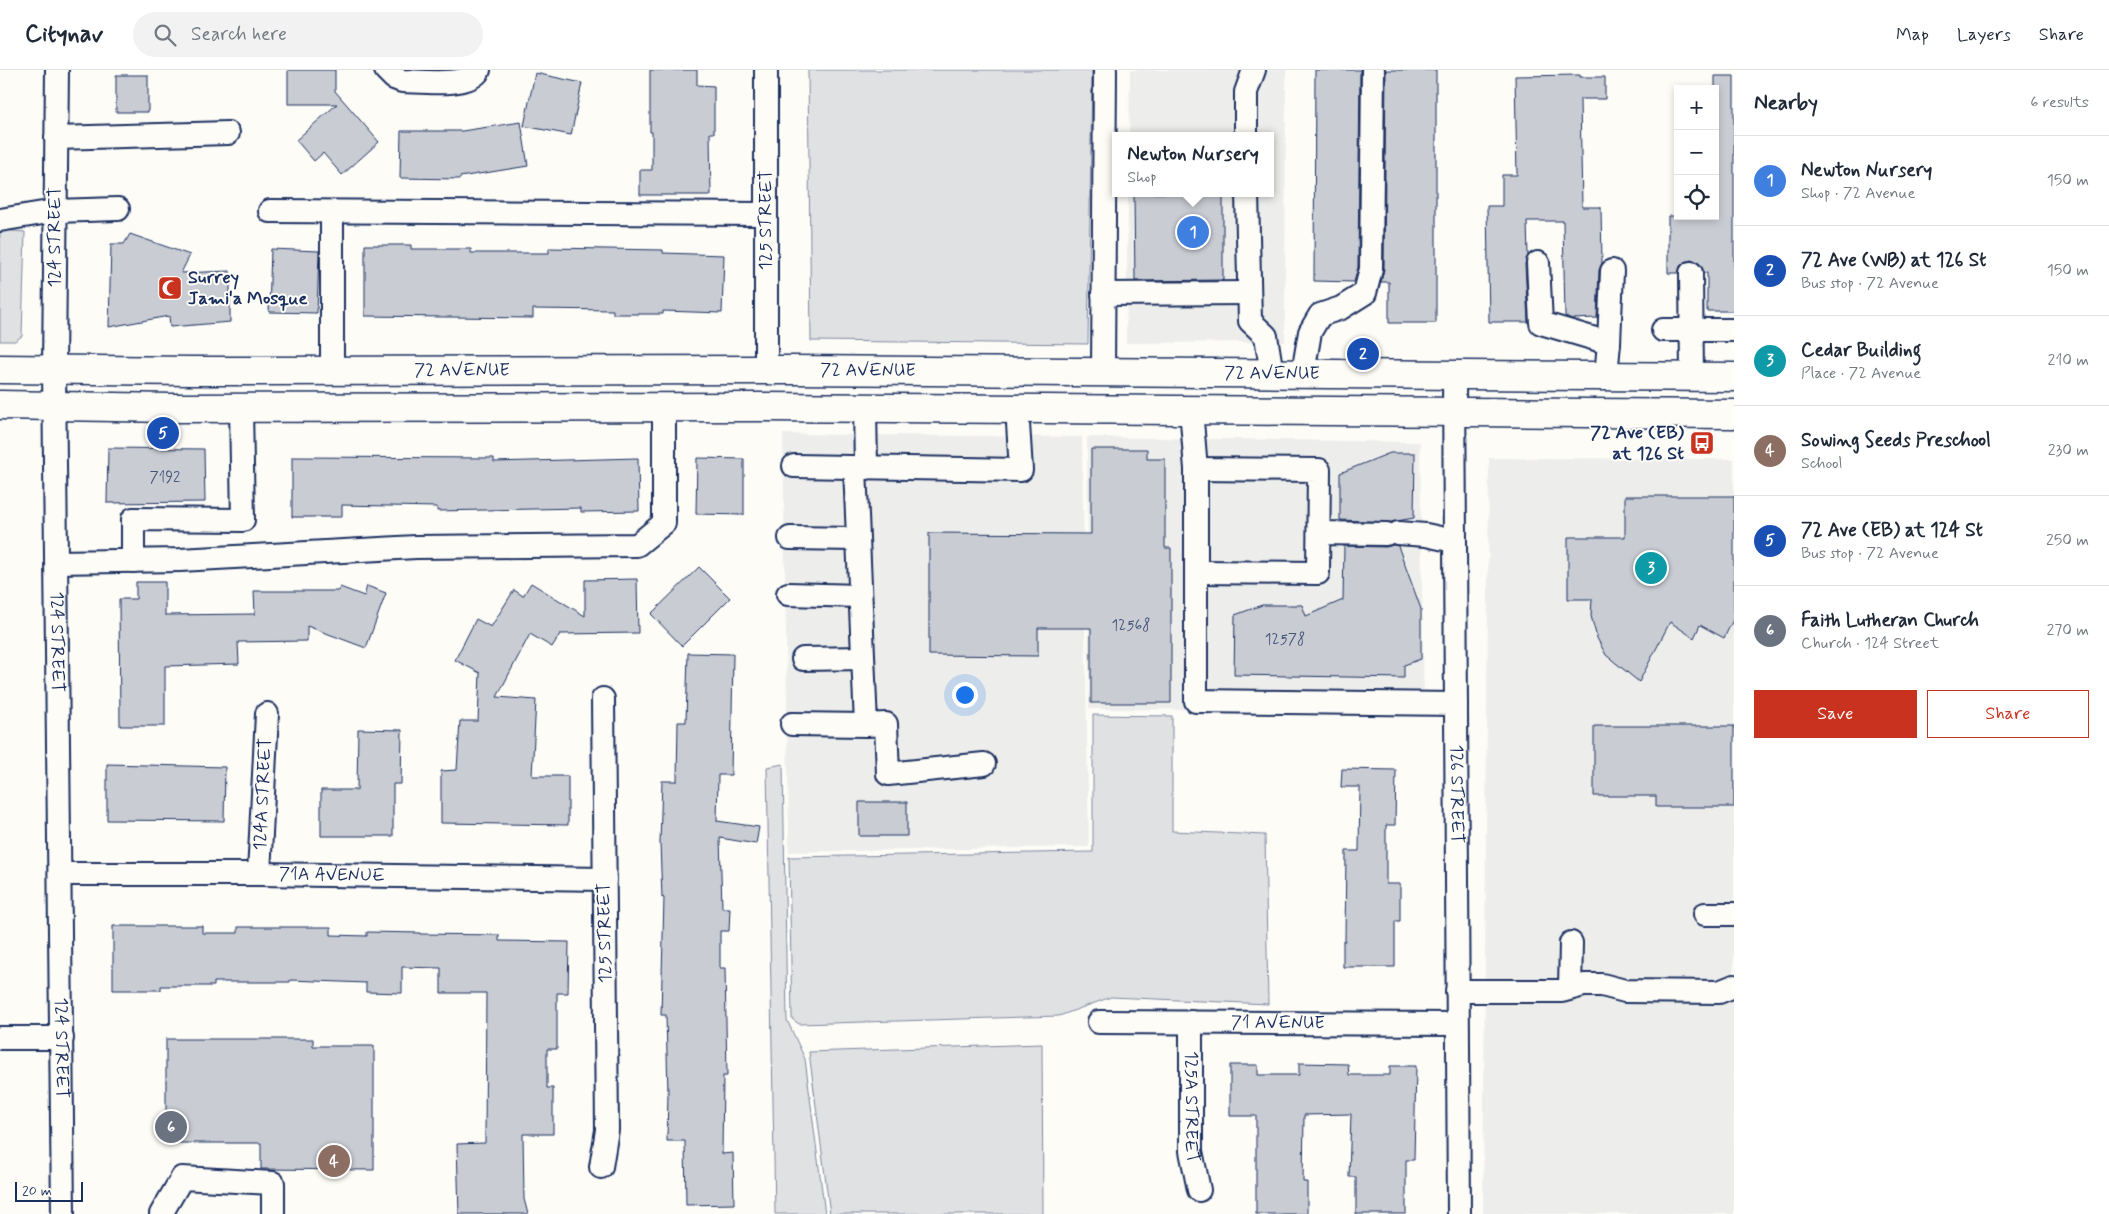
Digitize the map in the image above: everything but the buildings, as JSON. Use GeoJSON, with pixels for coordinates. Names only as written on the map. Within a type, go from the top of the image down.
{"type":"FeatureCollection","features":[{"type":"Feature","properties":{"kind":"main road","name":"72 AVENUE"},"geometry":{"type":"LineString","coordinates":[[0,368],[332,371],[1303,373],[1734,377]]}},
{"type":"Feature","properties":{"kind":"main road","name":"72 AVENUE"},"geometry":{"type":"LineString","coordinates":[[0,405],[240,408],[865,407],[1734,414]]}},
{"type":"Feature","properties":{"kind":"street","name":"124 STREET"},"geometry":{"type":"LineString","coordinates":[[56,70],[54,369],[63,1214]]}},
{"type":"Feature","properties":{"kind":"street"},"geometry":{"type":"LineString","coordinates":[[386,70],[394,78],[402,81],[461,81],[473,78],[479,70]]}},
{"type":"Feature","properties":{"kind":"street","name":"125 STREET"},"geometry":{"type":"LineString","coordinates":[[766,70],[766,371]]}},
{"type":"Feature","properties":{"kind":"street"},"geometry":{"type":"LineString","coordinates":[[1103,372],[1105,70]]}},
{"type":"Feature","properties":{"kind":"street"},"geometry":{"type":"LineString","coordinates":[[1246,132],[1246,92],[1254,70]]}},
{"type":"Feature","properties":{"kind":"street"},"geometry":{"type":"LineString","coordinates":[[1303,373],[1310,332],[1320,315],[1342,308],[1365,293],[1371,269],[1373,70]]}},
{"type":"Feature","properties":{"kind":"street"},"geometry":{"type":"LineString","coordinates":[[56,138],[228,133]]}},
{"type":"Feature","properties":{"kind":"street"},"geometry":{"type":"LineString","coordinates":[[1247,197],[1250,321],[1266,336],[1272,374]]}},
{"type":"Feature","properties":{"kind":"street"},"geometry":{"type":"LineString","coordinates":[[0,220],[56,211],[118,208]]}},
{"type":"Feature","properties":{"kind":"street"},"geometry":{"type":"LineString","coordinates":[[270,211],[765,214]]}},
{"type":"Feature","properties":{"kind":"street"},"geometry":{"type":"LineString","coordinates":[[332,212],[332,371]]}},
{"type":"Feature","properties":{"kind":"street"},"geometry":{"type":"LineString","coordinates":[[1538,263],[1542,323],[1608,342]]}},
{"type":"Feature","properties":{"kind":"street"},"geometry":{"type":"LineString","coordinates":[[1606,376],[1612,271]]}},
{"type":"Feature","properties":{"kind":"street"},"geometry":{"type":"LineString","coordinates":[[1690,273],[1692,376]]}},
{"type":"Feature","properties":{"kind":"street"},"geometry":{"type":"LineString","coordinates":[[1103,294],[1249,293]]}},
{"type":"Feature","properties":{"kind":"street"},"geometry":{"type":"LineString","coordinates":[[1663,330],[1734,330]]}},
{"type":"Feature","properties":{"kind":"street","name":"126 STREET"},"geometry":{"type":"LineString","coordinates":[[1454,375],[1456,1024],[1459,1214]]}},
{"type":"Feature","properties":{"kind":"street"},"geometry":{"type":"LineString","coordinates":[[57,562],[133,561],[416,547],[637,546],[664,523],[664,407]]}},
{"type":"Feature","properties":{"kind":"street"},"geometry":{"type":"LineString","coordinates":[[865,407],[857,539],[866,725]]}},
{"type":"Feature","properties":{"kind":"street"},"geometry":{"type":"LineString","coordinates":[[133,561],[133,519],[243,520],[240,408]]}},
{"type":"Feature","properties":{"kind":"street"},"geometry":{"type":"LineString","coordinates":[[794,466],[1021,470],[1017,408]]}},
{"type":"Feature","properties":{"kind":"street"},"geometry":{"type":"LineString","coordinates":[[1192,409],[1196,469],[1196,701],[1456,704]]}},
{"type":"Feature","properties":{"kind":"street"},"geometry":{"type":"LineString","coordinates":[[1196,469],[1319,470],[1318,573],[1197,572]]}},
{"type":"Feature","properties":{"kind":"street"},"geometry":{"type":"LineString","coordinates":[[1319,533],[1426,535],[1454,541]]}},
{"type":"Feature","properties":{"kind":"street"},"geometry":{"type":"LineString","coordinates":[[790,538],[857,539]]}},
{"type":"Feature","properties":{"kind":"street"},"geometry":{"type":"LineString","coordinates":[[788,594],[860,596]]}},
{"type":"Feature","properties":{"kind":"street"},"geometry":{"type":"LineString","coordinates":[[803,659],[863,658]]}},
{"type":"Feature","properties":{"kind":"street","name":"125 STREET"},"geometry":{"type":"LineString","coordinates":[[601,1167],[608,1130],[603,699]]}},
{"type":"Feature","properties":{"kind":"street","name":"124A STREET"},"geometry":{"type":"LineString","coordinates":[[259,874],[267,714]]}},
{"type":"Feature","properties":{"kind":"street"},"geometry":{"type":"LineString","coordinates":[[792,724],[886,724],[888,774],[984,764]]}},
{"type":"Feature","properties":{"kind":"street","name":"71A AVENUE"},"geometry":{"type":"LineString","coordinates":[[60,874],[259,874],[605,879]]}},
{"type":"Feature","properties":{"kind":"street"},"geometry":{"type":"LineString","coordinates":[[1705,914],[1734,914]]}},
{"type":"Feature","properties":{"kind":"street"},"geometry":{"type":"LineString","coordinates":[[1570,943],[1570,988]]}},
{"type":"Feature","properties":{"kind":"street"},"geometry":{"type":"LineString","coordinates":[[1456,991],[1562,991],[1584,985],[1602,985],[1625,991],[1719,992],[1734,986]]}},
{"type":"Feature","properties":{"kind":"street","name":"71 AVENUE"},"geometry":{"type":"LineString","coordinates":[[1099,1022],[1456,1024]]}},
{"type":"Feature","properties":{"kind":"street","name":"125A STREET"},"geometry":{"type":"LineString","coordinates":[[1191,1022],[1191,1151],[1199,1190]]}},
{"type":"Feature","properties":{"kind":"street"},"geometry":{"type":"LineString","coordinates":[[0,1038],[62,1038]]}},
{"type":"Feature","properties":{"kind":"street"},"geometry":{"type":"LineString","coordinates":[[160,1214],[182,1178],[273,1183],[273,1214]]}},
{"type":"Feature","properties":{"kind":"shaded area"},"geometry":{"type":"Polygon","coordinates":[[[808,70],[1092,70],[1088,344],[811,341],[808,70]]]}},
{"type":"Feature","properties":{"kind":"shaded area"},"geometry":{"type":"Polygon","coordinates":[[[1130,70],[1286,70],[1285,342],[1126,343],[1128,197],[1274,197],[1274,132],[1129,132],[1130,70]]]}},
{"type":"Feature","properties":{"kind":"shaded area"},"geometry":{"type":"Polygon","coordinates":[[[0,231],[25,232],[22,336],[15,341],[0,341],[0,231]]]}},
{"type":"Feature","properties":{"kind":"shaded area"},"geometry":{"type":"Polygon","coordinates":[[[783,434],[1082,437],[1089,847],[789,852],[783,434]]]}},
{"type":"Feature","properties":{"kind":"shaded area"},"geometry":{"type":"Polygon","coordinates":[[[1087,437],[1420,442],[1424,711],[1089,709],[1087,437]]]}},
{"type":"Feature","properties":{"kind":"shaded area"},"geometry":{"type":"Polygon","coordinates":[[[1489,458],[1734,459],[1734,1214],[1483,1214],[1489,458]]]}},
{"type":"Feature","properties":{"kind":"shaded area"},"geometry":{"type":"Polygon","coordinates":[[[1093,715],[1172,716],[1172,831],[1265,835],[1268,1004],[1111,997],[1059,1016],[799,1024],[792,1019],[789,857],[1093,852],[1093,715]]]}},
{"type":"Feature","properties":{"kind":"shaded area"},"geometry":{"type":"Polygon","coordinates":[[[783,764],[787,1020],[805,1059],[825,1214],[775,1214],[767,767],[783,764]]]}},
{"type":"Feature","properties":{"kind":"shaded area"},"geometry":{"type":"Polygon","coordinates":[[[1042,1044],[1043,1214],[830,1214],[809,1052],[1042,1044]]]}},
{"type":"Feature","properties":{"kind":"place","name":"Newton Nursery"},"geometry":{"type":"Point","coordinates":[1193,232]}},
{"type":"Feature","properties":{"kind":"place","name":"Surrey Jami'a Mosque"},"geometry":{"type":"Point","coordinates":[170,288]}},
{"type":"Feature","properties":{"kind":"place","name":"72 Ave (WB) at 126 St"},"geometry":{"type":"Point","coordinates":[1363,354]}},
{"type":"Feature","properties":{"kind":"place","name":"72 Ave (EB) at 124 St"},"geometry":{"type":"Point","coordinates":[163,433]}},
{"type":"Feature","properties":{"kind":"place","name":"72 Ave (EB) at 126 St"},"geometry":{"type":"Point","coordinates":[1702,443]}},
{"type":"Feature","properties":{"kind":"place","name":"Cedar Building"},"geometry":{"type":"Point","coordinates":[1651,568]}},
{"type":"Feature","properties":{"kind":"place","name":"Faith Lutheran Church"},"geometry":{"type":"Point","coordinates":[171,1127]}},
{"type":"Feature","properties":{"kind":"place","name":"Sowing Seeds Preschool"},"geometry":{"type":"Point","coordinates":[334,1161]}}]}
